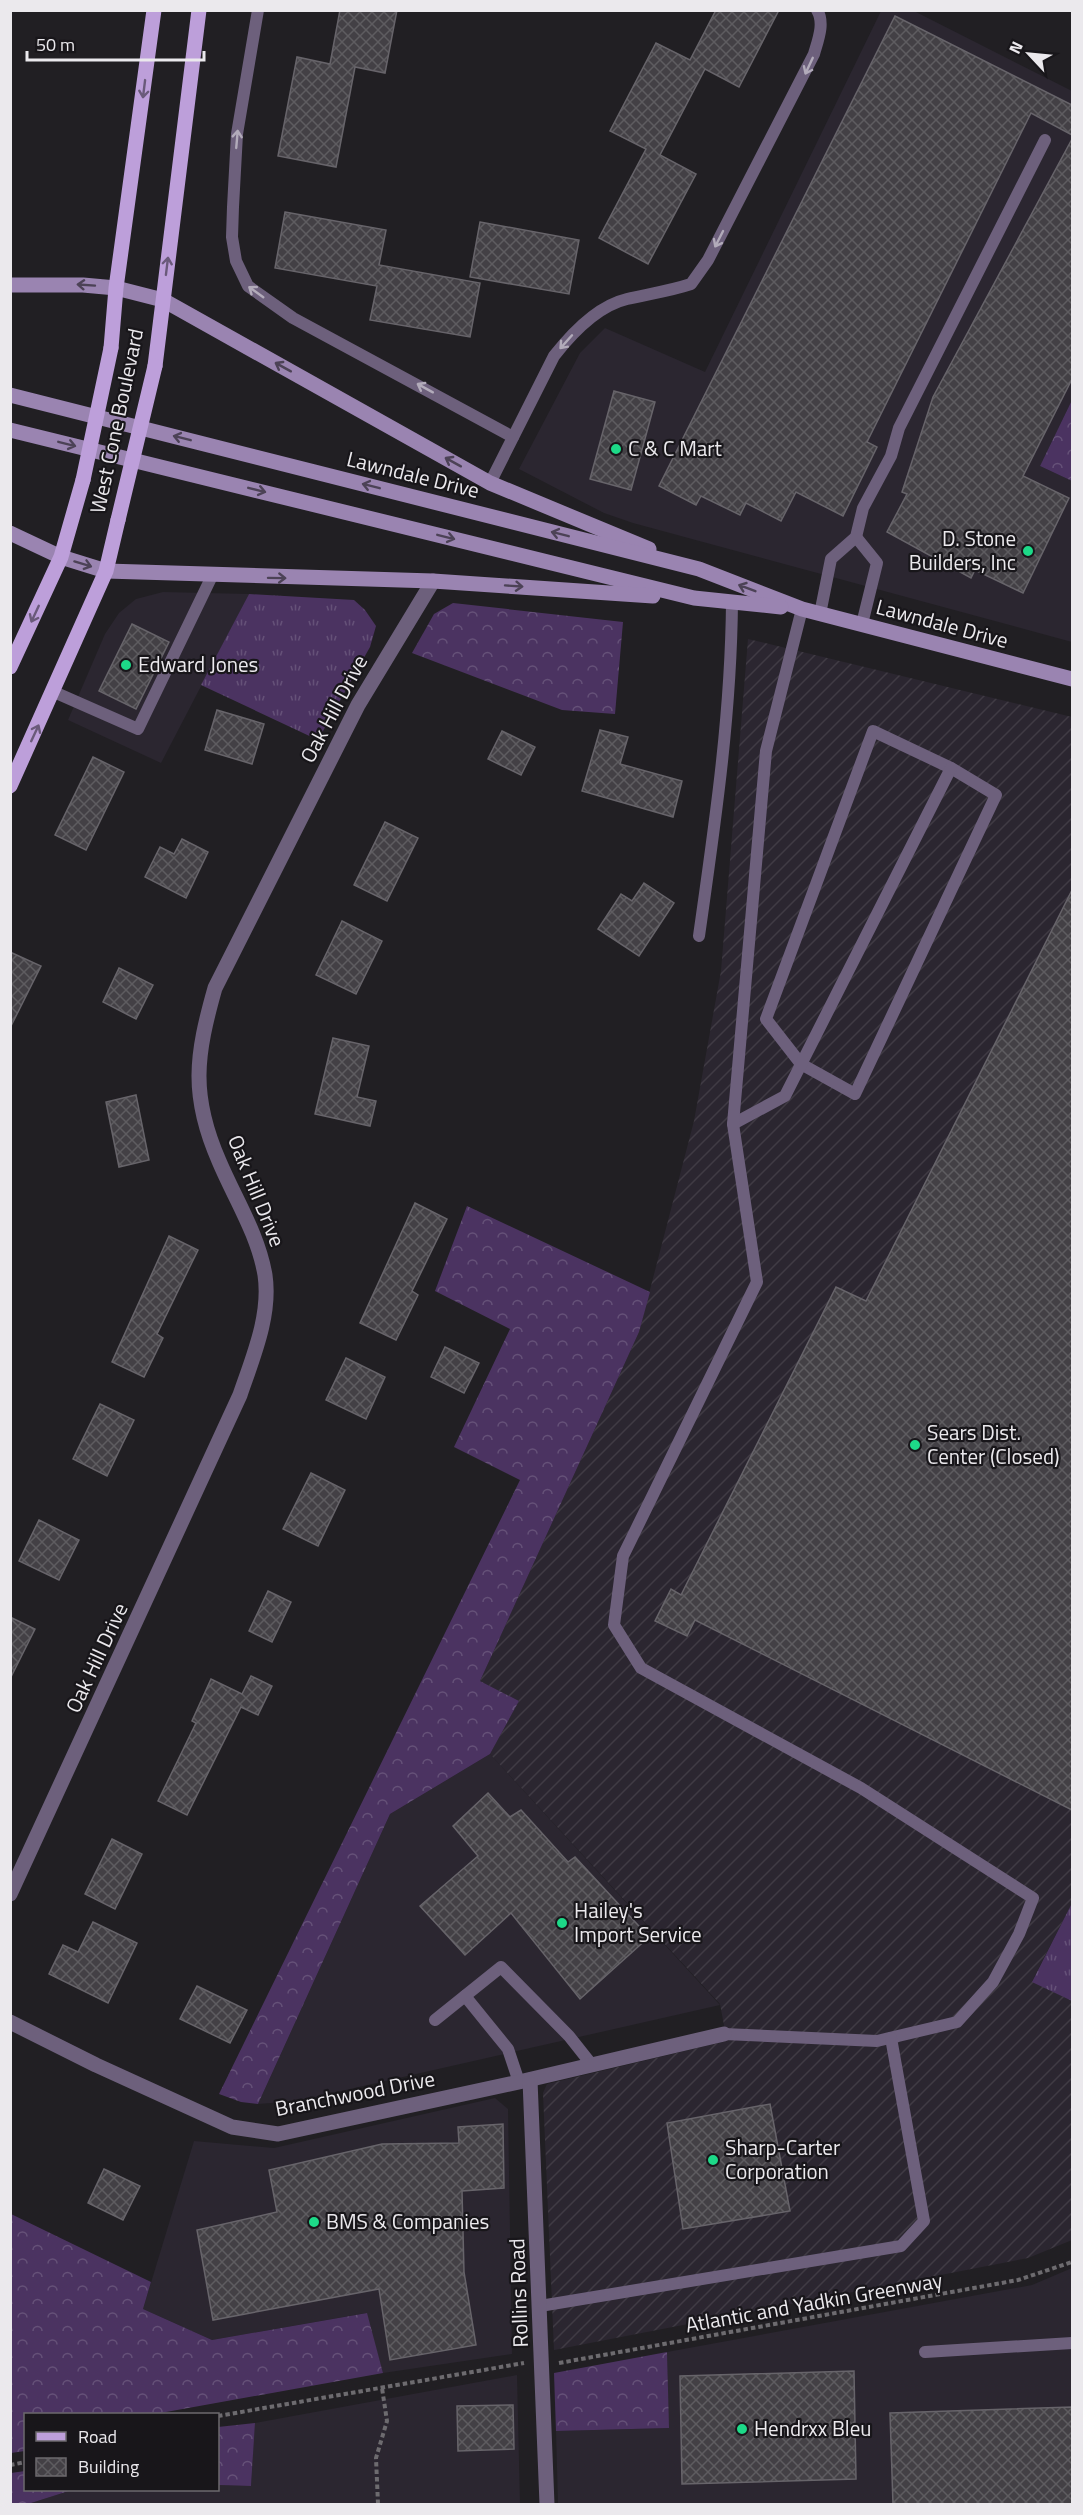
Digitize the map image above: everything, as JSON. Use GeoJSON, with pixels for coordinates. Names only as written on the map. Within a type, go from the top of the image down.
{"type":"FeatureCollection","features":[{"type":"Feature","properties":{"kind":"main road","name":"West Cone Boulevard"},"geometry":{"type":"LineString","coordinates":[[10,668],[61,557],[83,480],[111,348],[116,288],[154,10]]}},
{"type":"Feature","properties":{"kind":"main road","name":"West Cone Boulevard"},"geometry":{"type":"LineString","coordinates":[[10,786],[54,692],[106,571],[155,366],[199,10]]}},
{"type":"Feature","properties":{"kind":"main road"},"geometry":{"type":"LineString","coordinates":[[10,285],[83,285],[116,288],[163,300],[490,483],[699,569]]}},
{"type":"Feature","properties":{"kind":"main road","name":"Lawndale Drive"},"geometry":{"type":"LineString","coordinates":[[10,395],[699,569],[802,609],[1072,679]]}},
{"type":"Feature","properties":{"kind":"main road","name":"Lawndale Drive"},"geometry":{"type":"LineString","coordinates":[[10,430],[694,598],[802,609]]}},
{"type":"Feature","properties":{"kind":"main road"},"geometry":{"type":"LineString","coordinates":[[10,533],[61,557],[106,571],[433,581],[694,598]]}},
{"type":"Feature","properties":{"kind":"street","name":"Oak Hill Drive"},"geometry":{"type":"LineString","coordinates":[[10,1894],[240,1395],[265,1310],[265,1276],[256,1238],[218,1159],[199,1092],[198,1064],[203,1029],[215,988],[358,705],[433,581]]}},
{"type":"Feature","properties":{"kind":"street","name":"Branchwood Drive"},"geometry":{"type":"LineString","coordinates":[[10,2022],[96,2065],[232,2127],[278,2133],[524,2081],[724,2034]]}},
{"type":"Feature","properties":{"kind":"street","name":"Rollins Road"},"geometry":{"type":"LineString","coordinates":[[524,2081],[540,2306],[547,2505]]}},
{"type":"Feature","properties":{"kind":"lane"},"geometry":{"type":"LineString","coordinates":[[258,10],[237,134],[233,197],[232,237],[236,261],[248,286],[293,318],[513,437]]}},
{"type":"Feature","properties":{"kind":"lane"},"geometry":{"type":"LineString","coordinates":[[490,483],[554,356],[568,339],[595,315],[624,299],[691,284],[697,276],[708,260],[814,54],[820,34],[821,16],[817,10]]}},
{"type":"Feature","properties":{"kind":"lane"},"geometry":{"type":"LineString","coordinates":[[820,614],[831,559],[856,537],[863,508],[891,456],[900,428],[1045,140]]}},
{"type":"Feature","properties":{"kind":"lane"},"geometry":{"type":"LineString","coordinates":[[856,537],[877,563],[862,624]]}},
{"type":"Feature","properties":{"kind":"lane"},"geometry":{"type":"LineString","coordinates":[[54,692],[138,729],[212,576]]}},
{"type":"Feature","properties":{"kind":"lane"},"geometry":{"type":"LineString","coordinates":[[699,936],[724,759],[732,677],[732,602]]}},
{"type":"Feature","properties":{"kind":"lane"},"geometry":{"type":"LineString","coordinates":[[724,2034],[877,2041],[957,2022],[993,1982],[1019,1934],[1033,1898],[861,1788],[641,1668],[614,1625],[623,1556],[757,1282],[733,1124],[766,751],[802,609]]}},
{"type":"Feature","properties":{"kind":"lane"},"geometry":{"type":"LineString","coordinates":[[873,731],[951,768],[996,795],[855,1094],[801,1064],[766,1019],[873,731]]}},
{"type":"Feature","properties":{"kind":"lane"},"geometry":{"type":"LineString","coordinates":[[733,1124],[785,1096],[951,768]]}},
{"type":"Feature","properties":{"kind":"lane"},"geometry":{"type":"LineString","coordinates":[[435,2020],[501,1967],[569,2036],[592,2065]]}},
{"type":"Feature","properties":{"kind":"lane"},"geometry":{"type":"LineString","coordinates":[[465,1996],[508,2049],[524,2081]]}},
{"type":"Feature","properties":{"kind":"lane"},"geometry":{"type":"LineString","coordinates":[[540,2306],[901,2246],[924,2220],[891,2038]]}},
{"type":"Feature","properties":{"kind":"lane"},"geometry":{"type":"LineString","coordinates":[[925,2352],[1072,2343]]}},
{"type":"Feature","properties":{"kind":"path","name":"Atlantic and Yadkin Greenway"},"geometry":{"type":"LineString","coordinates":[[559,2362],[1008,2282],[1072,2262]]}},
{"type":"Feature","properties":{"kind":"path"},"geometry":{"type":"LineString","coordinates":[[219,2415],[525,2363]]}},
{"type":"Feature","properties":{"kind":"path"},"geometry":{"type":"LineString","coordinates":[[378,2505],[376,2458],[387,2421],[382,2388]]}},
{"type":"Feature","properties":{"kind":"shaded area"},"geometry":{"type":"Polygon","coordinates":[[[881,11],[914,11],[1072,91],[1072,400],[1040,466],[1072,481],[1072,642],[633,523],[604,513],[519,469],[580,353],[605,328],[705,372],[881,11]]]}},
{"type":"Feature","properties":{"kind":"shaded area"},"geometry":{"type":"Polygon","coordinates":[[[163,592],[249,594],[161,763],[68,720],[105,634],[119,613],[136,599],[163,592]]]}},
{"type":"Feature","properties":{"kind":"shaded area"},"geometry":{"type":"Polygon","coordinates":[[[748,639],[1072,717],[1072,1903],[1032,1981],[1072,2001],[1072,2240],[1028,2258],[554,2350],[543,2093],[547,2084],[727,2041],[720,2004],[490,1754],[519,1701],[480,1681],[639,1332],[694,1121],[721,971],[748,639]]]}},
{"type":"Feature","properties":{"kind":"shaded area"},"geometry":{"type":"Polygon","coordinates":[[[490,1754],[720,2005],[297,2101],[258,2104],[390,1814],[490,1754]]]}},
{"type":"Feature","properties":{"kind":"shaded area"},"geometry":{"type":"Polygon","coordinates":[[[495,2098],[508,2109],[512,2354],[383,2373],[366,2313],[212,2340],[143,2309],[194,2141],[274,2148],[495,2098]]]}},
{"type":"Feature","properties":{"kind":"shaded area"},"geometry":{"type":"Polygon","coordinates":[[[1072,2268],[1072,2504],[558,2504],[556,2431],[668,2428],[667,2352],[1032,2285],[1072,2268]]]}},
{"type":"Feature","properties":{"kind":"shaded area"},"geometry":{"type":"Polygon","coordinates":[[[517,2375],[520,2504],[28,2504],[69,2491],[219,2491],[219,2485],[251,2486],[255,2423],[517,2375]]]}},
{"type":"Feature","properties":{"kind":"green space"},"geometry":{"type":"Polygon","coordinates":[[[1072,400],[1072,481],[1040,466],[1072,400]]]}},
{"type":"Feature","properties":{"kind":"green space"},"geometry":{"type":"Polygon","coordinates":[[[249,594],[354,600],[365,610],[376,626],[370,647],[318,740],[201,685],[249,594]]]}},
{"type":"Feature","properties":{"kind":"green space"},"geometry":{"type":"Polygon","coordinates":[[[453,603],[623,622],[615,714],[562,710],[412,653],[434,614],[453,603]]]}},
{"type":"Feature","properties":{"kind":"green space"},"geometry":{"type":"Polygon","coordinates":[[[467,1206],[650,1292],[639,1332],[480,1681],[519,1701],[490,1754],[390,1814],[258,2104],[241,2102],[219,2094],[520,1480],[454,1447],[510,1329],[435,1291],[467,1206]]]}},
{"type":"Feature","properties":{"kind":"green space"},"geometry":{"type":"Polygon","coordinates":[[[1072,1903],[1072,2001],[1032,1982],[1072,1903]]]}},
{"type":"Feature","properties":{"kind":"green space"},"geometry":{"type":"Polygon","coordinates":[[[11,2214],[151,2282],[143,2309],[212,2340],[367,2313],[383,2373],[161,2413],[24,2413],[24,2451],[11,2453],[11,2214]]]}},
{"type":"Feature","properties":{"kind":"green space"},"geometry":{"type":"Polygon","coordinates":[[[667,2352],[669,2428],[556,2431],[554,2373],[667,2352]]]}},
{"type":"Feature","properties":{"kind":"green space"},"geometry":{"type":"Polygon","coordinates":[[[255,2423],[251,2486],[219,2485],[219,2427],[255,2423]]]}},
{"type":"Feature","properties":{"kind":"green space"},"geometry":{"type":"Polygon","coordinates":[[[24,2471],[24,2491],[69,2491],[28,2504],[11,2504],[11,2473],[24,2471]]]}},
{"type":"Feature","properties":{"kind":"building"},"geometry":{"type":"Polygon","coordinates":[[[340,10],[397,10],[385,73],[355,67],[336,167],[278,156],[297,57],[330,64],[340,10]]]}},
{"type":"Feature","properties":{"kind":"building"},"geometry":{"type":"Polygon","coordinates":[[[716,10],[779,10],[739,87],[705,69],[660,155],[696,174],[648,264],[599,238],[646,149],[610,131],[656,43],[690,60],[716,10]]]}},
{"type":"Feature","properties":{"kind":"building"},"geometry":{"type":"Polygon","coordinates":[[[895,16],[1072,105],[1072,135],[1031,113],[867,442],[877,447],[843,516],[796,492],[781,521],[746,503],[740,515],[701,496],[696,505],[659,486],[895,16]]]}},
{"type":"Feature","properties":{"kind":"building"},"geometry":{"type":"Polygon","coordinates":[[[1072,139],[1072,379],[1023,476],[1069,498],[1023,593],[975,570],[971,578],[887,532],[907,494],[902,492],[933,397],[1072,139]]]}},
{"type":"Feature","properties":{"kind":"building"},"geometry":{"type":"Polygon","coordinates":[[[285,212],[386,230],[379,265],[480,283],[470,337],[370,320],[377,286],[275,268],[285,212]]]}},
{"type":"Feature","properties":{"kind":"building"},"geometry":{"type":"Polygon","coordinates":[[[480,222],[579,240],[569,294],[470,277],[480,222]]]}},
{"type":"Feature","properties":{"kind":"building"},"geometry":{"type":"Polygon","coordinates":[[[614,391],[655,402],[631,490],[590,479],[614,391]]]}},
{"type":"Feature","properties":{"kind":"building"},"geometry":{"type":"Polygon","coordinates":[[[132,624],[169,642],[136,709],[99,691],[132,624]]]}},
{"type":"Feature","properties":{"kind":"building"},"geometry":{"type":"Polygon","coordinates":[[[217,710],[264,724],[252,764],[205,750],[217,710]]]}},
{"type":"Feature","properties":{"kind":"building"},"geometry":{"type":"Polygon","coordinates":[[[600,730],[628,737],[620,764],[682,781],[673,817],[582,791],[600,730]]]}},
{"type":"Feature","properties":{"kind":"building"},"geometry":{"type":"Polygon","coordinates":[[[502,731],[535,747],[521,775],[488,759],[502,731]]]}},
{"type":"Feature","properties":{"kind":"building"},"geometry":{"type":"Polygon","coordinates":[[[93,757],[124,772],[86,850],[55,835],[93,757]]]}},
{"type":"Feature","properties":{"kind":"building"},"geometry":{"type":"Polygon","coordinates":[[[385,822],[418,838],[387,901],[354,885],[385,822]]]}},
{"type":"Feature","properties":{"kind":"building"},"geometry":{"type":"Polygon","coordinates":[[[182,839],[208,852],[186,898],[145,877],[160,847],[174,854],[182,839]]]}},
{"type":"Feature","properties":{"kind":"building"},"geometry":{"type":"Polygon","coordinates":[[[644,883],[674,903],[639,956],[598,929],[621,894],[632,901],[644,883]]]}},
{"type":"Feature","properties":{"kind":"building","name":"Sears Dist. Center (Closed)"},"geometry":{"type":"Polygon","coordinates":[[[1072,890],[1072,1810],[695,1620],[687,1636],[655,1621],[671,1589],[681,1595],[836,1287],[866,1301],[1072,890]]]}},
{"type":"Feature","properties":{"kind":"building"},"geometry":{"type":"Polygon","coordinates":[[[342,921],[382,941],[356,994],[316,975],[342,921]]]}},
{"type":"Feature","properties":{"kind":"building"},"geometry":{"type":"Polygon","coordinates":[[[10,952],[41,966],[10,1028],[10,952]]]}},
{"type":"Feature","properties":{"kind":"building"},"geometry":{"type":"Polygon","coordinates":[[[119,968],[153,985],[136,1019],[103,1002],[119,968]]]}},
{"type":"Feature","properties":{"kind":"building"},"geometry":{"type":"Polygon","coordinates":[[[333,1038],[369,1046],[357,1097],[376,1101],[370,1126],[315,1114],[333,1038]]]}},
{"type":"Feature","properties":{"kind":"building"},"geometry":{"type":"Polygon","coordinates":[[[136,1095],[149,1160],[119,1167],[106,1102],[136,1095]]]}},
{"type":"Feature","properties":{"kind":"building"},"geometry":{"type":"Polygon","coordinates":[[[415,1203],[447,1219],[412,1291],[418,1295],[396,1340],[360,1323],[415,1203]]]}},
{"type":"Feature","properties":{"kind":"building"},"geometry":{"type":"Polygon","coordinates":[[[169,1236],[198,1250],[157,1334],[163,1338],[144,1377],[112,1362],[169,1236]]]}},
{"type":"Feature","properties":{"kind":"building"},"geometry":{"type":"Polygon","coordinates":[[[445,1347],[479,1363],[464,1393],[431,1377],[445,1347]]]}},
{"type":"Feature","properties":{"kind":"building"},"geometry":{"type":"Polygon","coordinates":[[[346,1358],[385,1377],[366,1419],[326,1400],[346,1358]]]}},
{"type":"Feature","properties":{"kind":"building"},"geometry":{"type":"Polygon","coordinates":[[[100,1404],[134,1420],[107,1476],[73,1459],[100,1404]]]}},
{"type":"Feature","properties":{"kind":"building"},"geometry":{"type":"Polygon","coordinates":[[[311,1473],[345,1490],[318,1546],[283,1529],[311,1473]]]}},
{"type":"Feature","properties":{"kind":"building"},"geometry":{"type":"Polygon","coordinates":[[[39,1520],[79,1540],[59,1580],[19,1561],[39,1520]]]}},
{"type":"Feature","properties":{"kind":"building"},"geometry":{"type":"Polygon","coordinates":[[[268,1591],[291,1602],[272,1642],[249,1631],[268,1591]]]}},
{"type":"Feature","properties":{"kind":"building"},"geometry":{"type":"Polygon","coordinates":[[[10,1617],[35,1629],[10,1679],[10,1617]]]}},
{"type":"Feature","properties":{"kind":"building"},"geometry":{"type":"Polygon","coordinates":[[[251,1676],[272,1686],[258,1715],[241,1707],[187,1815],[158,1801],[196,1723],[192,1721],[211,1679],[242,1694],[251,1676]]]}},
{"type":"Feature","properties":{"kind":"building"},"geometry":{"type":"Polygon","coordinates":[[[488,1793],[510,1817],[521,1810],[568,1862],[575,1857],[649,1937],[580,1999],[511,1913],[465,1955],[420,1906],[478,1856],[453,1826],[488,1793]]]}},
{"type":"Feature","properties":{"kind":"building"},"geometry":{"type":"Polygon","coordinates":[[[112,1839],[142,1854],[115,1909],[85,1894],[112,1839]]]}},
{"type":"Feature","properties":{"kind":"building"},"geometry":{"type":"Polygon","coordinates":[[[93,1922],[137,1943],[108,2003],[49,1974],[63,1945],[78,1952],[93,1922]]]}},
{"type":"Feature","properties":{"kind":"building"},"geometry":{"type":"Polygon","coordinates":[[[197,1986],[247,2010],[230,2043],[180,2019],[197,1986]]]}},
{"type":"Feature","properties":{"kind":"building"},"geometry":{"type":"Polygon","coordinates":[[[770,2104],[790,2211],[683,2229],[667,2123],[770,2104]]]}},
{"type":"Feature","properties":{"kind":"building"},"geometry":{"type":"Polygon","coordinates":[[[503,2124],[504,2188],[462,2191],[464,2272],[476,2345],[390,2360],[379,2289],[213,2320],[197,2230],[277,2212],[269,2170],[382,2144],[459,2143],[458,2127],[503,2124]]]}},
{"type":"Feature","properties":{"kind":"building"},"geometry":{"type":"Polygon","coordinates":[[[104,2169],[140,2186],[123,2220],[88,2203],[104,2169]]]}},
{"type":"Feature","properties":{"kind":"building"},"geometry":{"type":"Polygon","coordinates":[[[854,2371],[856,2479],[682,2484],[680,2376],[854,2371]]]}},
{"type":"Feature","properties":{"kind":"building"},"geometry":{"type":"Polygon","coordinates":[[[513,2405],[514,2449],[458,2451],[457,2406],[513,2405]]]}},
{"type":"Feature","properties":{"kind":"building"},"geometry":{"type":"Polygon","coordinates":[[[1072,2407],[1072,2505],[893,2505],[890,2413],[1072,2407]]]}},
{"type":"Feature","properties":{"kind":"place","name":"C & C Mart"},"geometry":{"type":"Point","coordinates":[616,449]}},
{"type":"Feature","properties":{"kind":"place","name":"D. Stone Builders, Inc"},"geometry":{"type":"Point","coordinates":[1028,551]}},
{"type":"Feature","properties":{"kind":"place","name":"Edward Jones"},"geometry":{"type":"Point","coordinates":[126,665]}},
{"type":"Feature","properties":{"kind":"place","name":"Sears Dist. Center (Closed)"},"geometry":{"type":"Point","coordinates":[915,1445]}},
{"type":"Feature","properties":{"kind":"place","name":"Hailey's Import Service"},"geometry":{"type":"Point","coordinates":[562,1923]}},
{"type":"Feature","properties":{"kind":"place","name":"Sharp-Carter Corporation"},"geometry":{"type":"Point","coordinates":[713,2160]}},
{"type":"Feature","properties":{"kind":"place","name":"BMS & Companies"},"geometry":{"type":"Point","coordinates":[314,2222]}},
{"type":"Feature","properties":{"kind":"place","name":"Hendrxx Bleu"},"geometry":{"type":"Point","coordinates":[742,2429]}}]}
